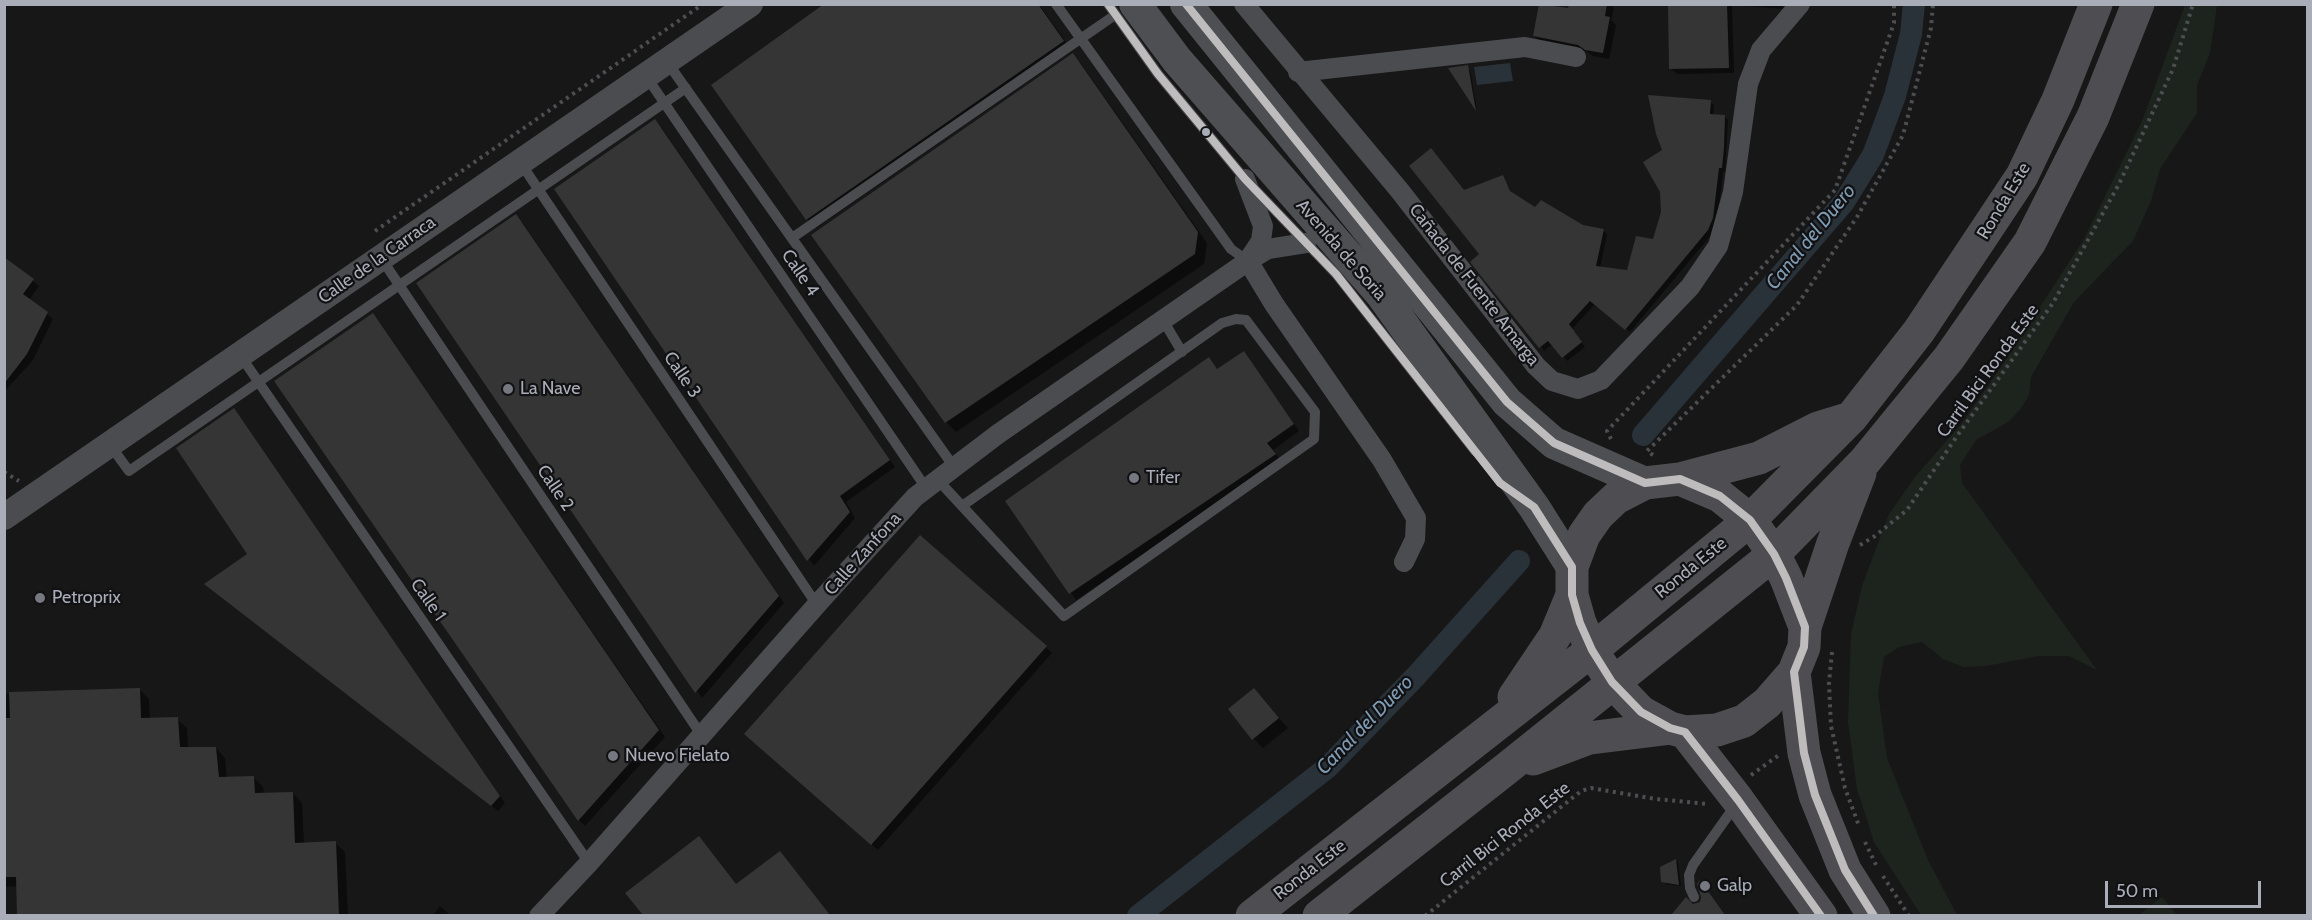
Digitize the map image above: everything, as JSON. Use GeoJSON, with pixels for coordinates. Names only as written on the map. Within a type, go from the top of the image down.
{"type":"FeatureCollection","features":[{"type":"Feature","properties":{"kind":"highway","name":"Ronda Este"},"geometry":{"type":"LineString","coordinates":[[1252,915],[1592,650],[1750,520],[1851,418],[1919,331],[2022,176],[2085,38],[2096,4]]}},
{"type":"Feature","properties":{"kind":"highway"},"geometry":{"type":"LineString","coordinates":[[1319,915],[1506,769],[1774,554],[1865,462],[1949,358],[2030,242],[2093,117],[2138,4]]}},
{"type":"Feature","properties":{"kind":"highway"},"geometry":{"type":"LineString","coordinates":[[1680,479],[1759,458],[1818,428],[1851,418]]}},
{"type":"Feature","properties":{"kind":"highway"},"geometry":{"type":"LineString","coordinates":[[1865,462],[1833,543],[1808,655],[1803,749],[1815,795],[1845,870],[1874,915]]}},
{"type":"Feature","properties":{"kind":"highway"},"geometry":{"type":"LineString","coordinates":[[1492,728],[1555,636],[1584,535],[1598,515],[1646,467],[1720,496],[1750,520],[1774,554],[1786,578],[1808,655]]}},
{"type":"Feature","properties":{"kind":"highway"},"geometry":{"type":"LineString","coordinates":[[1572,581],[1580,623],[1592,650],[1612,682],[1641,712],[1677,730],[1727,798],[1821,915]]}},
{"type":"Feature","properties":{"kind":"highway"},"geometry":{"type":"LineString","coordinates":[[1506,769],[1589,738],[1677,730],[1717,730],[1744,721],[1767,703],[1808,655]]}},
{"type":"Feature","properties":{"kind":"main road","name":"Avenida de Soria"},"geometry":{"type":"LineString","coordinates":[[1186,4],[1507,402],[1554,444],[1646,467]]}},
{"type":"Feature","properties":{"kind":"main road","name":"Avenida de Soria"},"geometry":{"type":"LineString","coordinates":[[1125,10],[1177,60],[1381,294],[1534,507],[1572,581]]}},
{"type":"Feature","properties":{"kind":"street","name":"Calle de la Carraca"},"geometry":{"type":"LineString","coordinates":[[4,517],[750,4]]}},
{"type":"Feature","properties":{"kind":"street","name":"Cañada de Fuente Amarga"},"geometry":{"type":"LineString","coordinates":[[1244,4],[1298,72],[1400,192],[1536,366],[1552,381],[1578,389],[1601,380],[1690,287],[1718,246],[1733,192],[1748,84],[1761,50],[1800,4]]}},
{"type":"Feature","properties":{"kind":"street"},"geometry":{"type":"LineString","coordinates":[[1298,72],[1525,47],[1576,57]]}},
{"type":"Feature","properties":{"kind":"street","name":"Calle Zanfona"},"geometry":{"type":"LineString","coordinates":[[1245,179],[1263,226],[1261,241],[1248,261]]}},
{"type":"Feature","properties":{"kind":"street","name":"Calle Zanfona"},"geometry":{"type":"LineString","coordinates":[[539,915],[589,863],[915,497],[998,434],[1248,261],[1268,249],[1306,243]]}},
{"type":"Feature","properties":{"kind":"street"},"geometry":{"type":"LineString","coordinates":[[1248,261],[1274,304],[1382,460],[1416,518],[1415,539],[1404,562]]}},
{"type":"Feature","properties":{"kind":"lane"},"geometry":{"type":"LineString","coordinates":[[1056,4],[1231,249],[1248,261]]}},
{"type":"Feature","properties":{"kind":"lane","name":"Avenida de Soria"},"geometry":{"type":"LineString","coordinates":[[1108,4],[1125,10],[1158,74],[1245,179],[1336,274],[1500,483],[1534,507]]}},
{"type":"Feature","properties":{"kind":"lane"},"geometry":{"type":"LineString","coordinates":[[792,238],[1125,10]]}},
{"type":"Feature","properties":{"kind":"lane"},"geometry":{"type":"LineString","coordinates":[[667,61],[954,467]]}},
{"type":"Feature","properties":{"kind":"lane","name":"Calle 4"},"geometry":{"type":"LineString","coordinates":[[646,76],[932,484],[962,506],[1064,616],[1314,439],[1315,412],[1246,320],[1236,319],[1222,323],[1182,352]]}},
{"type":"Feature","properties":{"kind":"lane"},"geometry":{"type":"LineString","coordinates":[[110,444],[129,471],[686,88]]}},
{"type":"Feature","properties":{"kind":"lane","name":"Calle 3"},"geometry":{"type":"LineString","coordinates":[[520,162],[817,605]]}},
{"type":"Feature","properties":{"kind":"lane","name":"Calle 2"},"geometry":{"type":"LineString","coordinates":[[380,258],[702,736]]}},
{"type":"Feature","properties":{"kind":"lane"},"geometry":{"type":"LineString","coordinates":[[962,506],[1182,352],[1163,320]]}},
{"type":"Feature","properties":{"kind":"lane","name":"Calle 1"},"geometry":{"type":"LineString","coordinates":[[239,355],[589,863]]}},
{"type":"Feature","properties":{"kind":"lane"},"geometry":{"type":"LineString","coordinates":[[1694,897],[1690,888],[1689,875],[1727,798]]}},
{"type":"Feature","properties":{"kind":"path"},"geometry":{"type":"LineString","coordinates":[[1613,444],[1607,431],[1835,190],[1894,23],[1894,4]]}},
{"type":"Feature","properties":{"kind":"path"},"geometry":{"type":"LineString","coordinates":[[1646,467],[1797,305],[1857,217],[1903,135],[1931,28],[1933,4]]}},
{"type":"Feature","properties":{"kind":"path","name":"Carril Bici Ronda Este"},"geometry":{"type":"LineString","coordinates":[[1856,548],[1907,510],[1957,435],[2053,303],[2124,174],[2173,69],[2193,4]]}},
{"type":"Feature","properties":{"kind":"path"},"geometry":{"type":"LineString","coordinates":[[1808,655],[1829,683],[1835,744],[1845,788],[1859,828]]}},
{"type":"Feature","properties":{"kind":"path"},"geometry":{"type":"LineString","coordinates":[[1727,798],[1782,753],[1835,744]]}},
{"type":"Feature","properties":{"kind":"path","name":"Carril Bici Ronda Este"},"geometry":{"type":"LineString","coordinates":[[1425,915],[1581,792],[1591,788],[1656,799],[1727,798]]}},
{"type":"Feature","properties":{"kind":"path"},"geometry":{"type":"LineString","coordinates":[[1863,838],[1876,866],[1909,915]]}},
{"type":"Feature","properties":{"kind":"shaded area"},"geometry":{"type":"Polygon","coordinates":[[[2185,5],[2217,5],[2210,53],[2197,85],[2197,113],[2160,169],[2151,201],[2133,241],[2074,302],[2031,377],[2029,395],[2020,410],[2008,422],[1976,440],[1960,465],[1962,483],[2097,670],[2069,656],[2039,656],[1986,666],[1963,667],[1943,659],[1922,642],[1899,647],[1884,657],[1878,693],[1887,758],[1928,860],[1957,915],[1921,915],[1874,842],[1857,789],[1848,722],[1851,634],[1862,586],[1889,514],[1915,477],[1962,423],[2084,239],[2143,119],[2185,5]]]}},
{"type":"Feature","properties":{"kind":"shaded area"},"geometry":{"type":"Polygon","coordinates":[[[1510,63],[1513,81],[1477,85],[1474,67],[1510,63]]]}},
{"type":"Feature","properties":{"kind":"shaded area"},"geometry":{"type":"Polygon","coordinates":[[[2162,897],[2177,915],[2139,915],[2162,897]]]}},
{"type":"Feature","properties":{"kind":"building"},"geometry":{"type":"Polygon","coordinates":[[[824,4],[1038,4],[1064,41],[806,220],[711,85],[824,4]]]}},
{"type":"Feature","properties":{"kind":"building"},"geometry":{"type":"Polygon","coordinates":[[[1539,4],[1568,8],[1569,4],[1607,4],[1605,16],[1610,17],[1603,53],[1585,50],[1578,45],[1533,36],[1539,4]]]}},
{"type":"Feature","properties":{"kind":"building"},"geometry":{"type":"Polygon","coordinates":[[[1668,4],[1727,4],[1729,68],[1669,69],[1668,4]]]}},
{"type":"Feature","properties":{"kind":"building"},"geometry":{"type":"Polygon","coordinates":[[[1073,53],[1198,232],[1195,254],[945,423],[811,235],[1073,53]]]}},
{"type":"Feature","properties":{"kind":"building"},"geometry":{"type":"Polygon","coordinates":[[[1468,65],[1476,111],[1448,68],[1468,65]]]}},
{"type":"Feature","properties":{"kind":"building"},"geometry":{"type":"Polygon","coordinates":[[[1648,95],[1711,100],[1710,114],[1725,115],[1722,168],[1719,168],[1713,218],[1708,230],[1625,330],[1590,301],[1569,324],[1582,342],[1562,358],[1548,341],[1539,348],[1484,280],[1470,262],[1479,254],[1409,166],[1431,148],[1464,190],[1503,175],[1510,191],[1535,207],[1541,200],[1583,225],[1604,229],[1596,266],[1627,270],[1636,236],[1653,239],[1661,212],[1660,192],[1643,162],[1662,150],[1656,134],[1648,95]]]}},
{"type":"Feature","properties":{"kind":"building"},"geometry":{"type":"Polygon","coordinates":[[[655,119],[890,460],[840,496],[850,512],[807,561],[554,189],[655,119]]]}},
{"type":"Feature","properties":{"kind":"building"},"geometry":{"type":"Polygon","coordinates":[[[516,214],[779,596],[695,693],[416,283],[516,214]]]}},
{"type":"Feature","properties":{"kind":"building"},"geometry":{"type":"Polygon","coordinates":[[[4,257],[34,279],[23,294],[48,312],[27,354],[4,384],[4,257]]]}},
{"type":"Feature","properties":{"kind":"building"},"geometry":{"type":"Polygon","coordinates":[[[373,313],[659,730],[578,821],[274,381],[373,313]]]}},
{"type":"Feature","properties":{"kind":"building"},"geometry":{"type":"Polygon","coordinates":[[[1244,351],[1294,424],[1267,443],[1276,454],[1069,594],[1005,501],[1209,357],[1217,369],[1244,351]]]}},
{"type":"Feature","properties":{"kind":"building"},"geometry":{"type":"Polygon","coordinates":[[[234,408],[500,796],[491,806],[204,584],[247,554],[176,448],[234,408]]]}},
{"type":"Feature","properties":{"kind":"building"},"geometry":{"type":"Polygon","coordinates":[[[920,535],[1047,646],[871,845],[744,734],[920,535]]]}},
{"type":"Feature","properties":{"kind":"building"},"geometry":{"type":"Polygon","coordinates":[[[140,688],[141,718],[178,717],[180,747],[216,747],[219,777],[254,776],[255,793],[293,792],[295,843],[336,841],[339,915],[17,915],[16,877],[4,877],[4,718],[10,718],[9,692],[140,688]]]}},
{"type":"Feature","properties":{"kind":"building"},"geometry":{"type":"Polygon","coordinates":[[[1254,688],[1279,718],[1252,740],[1228,709],[1254,688]]]}},
{"type":"Feature","properties":{"kind":"building"},"geometry":{"type":"Polygon","coordinates":[[[699,836],[736,884],[780,851],[830,915],[643,915],[625,893],[699,836]]]}},
{"type":"Feature","properties":{"kind":"building"},"geometry":{"type":"Polygon","coordinates":[[[1676,859],[1679,885],[1661,882],[1660,867],[1676,859]]]}},
{"type":"Feature","properties":{"kind":"building"},"geometry":{"type":"Polygon","coordinates":[[[1700,880],[1725,915],[1671,915],[1686,897],[1693,904],[1700,902],[1701,897],[1697,884],[1700,880]]]}},
{"type":"Feature","properties":{"kind":"waterway","name":"Canal del Duero"},"geometry":{"type":"LineString","coordinates":[[1643,435],[1844,202],[1873,155],[1895,96],[1911,34],[1914,4]]}},
{"type":"Feature","properties":{"kind":"waterway","name":"Canal del Duero"},"geometry":{"type":"LineString","coordinates":[[1138,916],[1328,767],[1416,676],[1519,561]]}},
{"type":"Feature","properties":{"kind":"transit line"},"geometry":{"type":"LineString","coordinates":[[1108,4],[1158,74],[1245,179],[1336,274],[1500,483],[1534,507],[1572,567],[1572,595],[1580,623],[1592,650],[1612,682],[1641,712],[1670,728],[1685,732],[1738,800],[1821,916]]}},
{"type":"Feature","properties":{"kind":"transit line"},"geometry":{"type":"LineString","coordinates":[[1186,4],[1507,402],[1554,443],[1645,483],[1680,479],[1720,496],[1750,520],[1774,554],[1805,627],[1804,647],[1794,672],[1804,753],[1815,795],[1845,870],[1874,916]]}},
{"type":"Feature","properties":{"kind":"place","name":"La Nave"},"geometry":{"type":"Point","coordinates":[508,389]}},
{"type":"Feature","properties":{"kind":"place","name":"Tifer"},"geometry":{"type":"Point","coordinates":[1134,478]}},
{"type":"Feature","properties":{"kind":"place","name":"Petroprix"},"geometry":{"type":"Point","coordinates":[40,598]}},
{"type":"Feature","properties":{"kind":"place","name":"Nuevo Fielato"},"geometry":{"type":"Point","coordinates":[613,756]}},
{"type":"Feature","properties":{"kind":"place","name":"Galp"},"geometry":{"type":"Point","coordinates":[1705,886]}}]}
